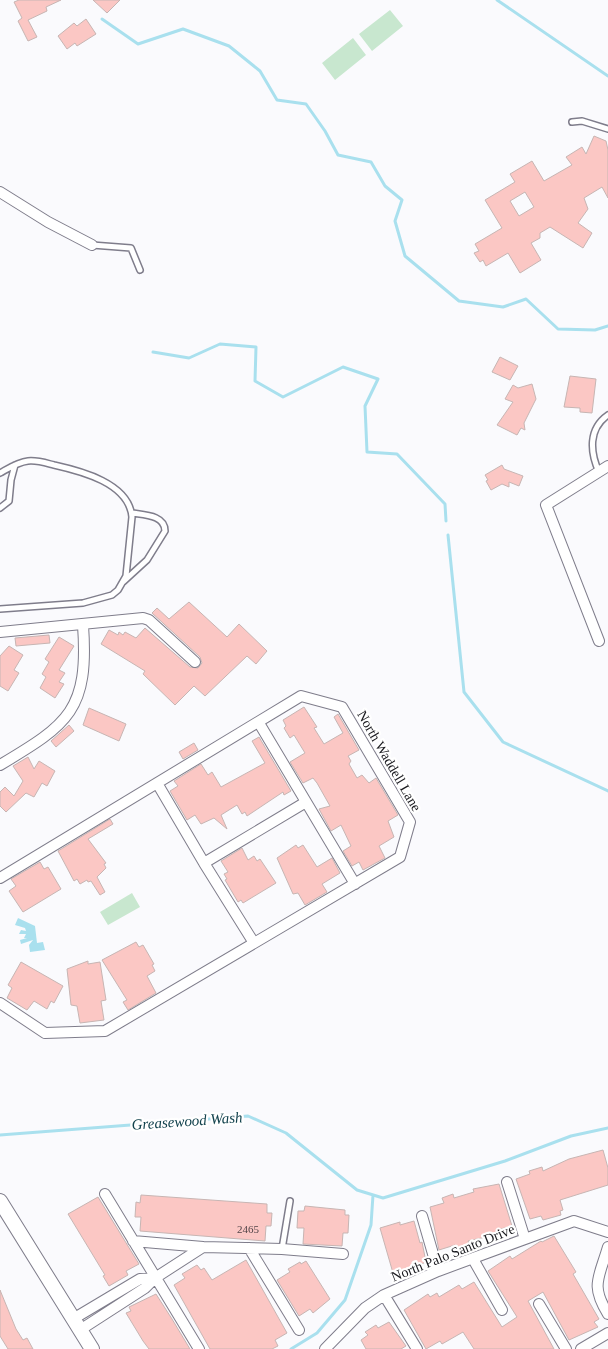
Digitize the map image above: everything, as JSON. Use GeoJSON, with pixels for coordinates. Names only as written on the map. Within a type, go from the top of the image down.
{"type":"FeatureCollection","features":[{"type":"Feature","properties":{"kind":"street"},"geometry":{"type":"LineString","coordinates":[[0,192],[48,222],[92,246]]}},
{"type":"Feature","properties":{"kind":"street"},"geometry":{"type":"LineString","coordinates":[[599,641],[546,505],[604,469]]}},
{"type":"Feature","properties":{"kind":"street"},"geometry":{"type":"LineString","coordinates":[[0,632],[143,618],[149,620],[195,662]]}},
{"type":"Feature","properties":{"kind":"street"},"geometry":{"type":"LineString","coordinates":[[0,765],[46,737],[67,716],[77,701],[84,677],[83,625]]}},
{"type":"Feature","properties":{"kind":"street","name":"North Waddell Lane"},"geometry":{"type":"LineString","coordinates":[[0,878],[301,696],[342,707],[410,822],[400,857],[104,1031],[45,1033],[0,1003]]}},
{"type":"Feature","properties":{"kind":"street"},"geometry":{"type":"LineString","coordinates":[[258,722],[355,884]]}},
{"type":"Feature","properties":{"kind":"street"},"geometry":{"type":"LineString","coordinates":[[157,783],[254,943]]}},
{"type":"Feature","properties":{"kind":"street"},"geometry":{"type":"LineString","coordinates":[[204,863],[306,802]]}},
{"type":"Feature","properties":{"kind":"street"},"geometry":{"type":"LineString","coordinates":[[507,1182],[525,1239]]}},
{"type":"Feature","properties":{"kind":"street"},"geometry":{"type":"LineString","coordinates":[[105,1194],[199,1349]]}},
{"type":"Feature","properties":{"kind":"street"},"geometry":{"type":"LineString","coordinates":[[0,1200],[92,1349]]}},
{"type":"Feature","properties":{"kind":"street"},"geometry":{"type":"LineString","coordinates":[[422,1216],[438,1271]]}},
{"type":"Feature","properties":{"kind":"street","name":"North Palo Santo Drive"},"geometry":{"type":"LineString","coordinates":[[325,1349],[365,1308],[384,1295],[438,1271],[574,1221],[608,1232]]}},
{"type":"Feature","properties":{"kind":"street"},"geometry":{"type":"LineString","coordinates":[[133,1242],[203,1247],[282,1249],[343,1254]]}},
{"type":"Feature","properties":{"kind":"street"},"geometry":{"type":"LineString","coordinates":[[76,1324],[124,1295],[145,1288],[155,1278],[203,1247]]}},
{"type":"Feature","properties":{"kind":"street"},"geometry":{"type":"LineString","coordinates":[[608,1247],[596,1286],[598,1298],[608,1314]]}},
{"type":"Feature","properties":{"kind":"street"},"geometry":{"type":"LineString","coordinates":[[249,1248],[299,1330]]}},
{"type":"Feature","properties":{"kind":"street"},"geometry":{"type":"LineString","coordinates":[[473,1259],[502,1310]]}},
{"type":"Feature","properties":{"kind":"street"},"geometry":{"type":"LineString","coordinates":[[384,1295],[417,1349]]}},
{"type":"Feature","properties":{"kind":"street"},"geometry":{"type":"LineString","coordinates":[[539,1304],[566,1349]]}},
{"type":"Feature","properties":{"kind":"street"},"geometry":{"type":"LineString","coordinates":[[581,1349],[608,1333]]}},
{"type":"Feature","properties":{"kind":"lane"},"geometry":{"type":"LineString","coordinates":[[572,122],[582,121],[608,129]]}},
{"type":"Feature","properties":{"kind":"lane"},"geometry":{"type":"LineString","coordinates":[[92,246],[131,248],[140,270]]}},
{"type":"Feature","properties":{"kind":"lane"},"geometry":{"type":"LineString","coordinates":[[604,469],[593,459],[592,436],[602,419],[608,415]]}},
{"type":"Feature","properties":{"kind":"lane"},"geometry":{"type":"LineString","coordinates":[[0,473],[15,465],[35,461],[97,477],[112,487],[126,502],[132,513],[126,576],[123,583]]}},
{"type":"Feature","properties":{"kind":"lane"},"geometry":{"type":"LineString","coordinates":[[0,508],[9,501],[10,480],[15,465]]}},
{"type":"Feature","properties":{"kind":"lane"},"geometry":{"type":"LineString","coordinates":[[0,609],[98,600],[112,595],[146,560],[165,531],[162,522],[156,518],[132,513]]}},
{"type":"Feature","properties":{"kind":"lane"},"geometry":{"type":"LineString","coordinates":[[282,1249],[290,1201]]}},
{"type":"Feature","properties":{"kind":"green space"},"geometry":{"type":"Polygon","coordinates":[[[390,10],[403,26],[372,51],[359,34],[390,10]]]}},
{"type":"Feature","properties":{"kind":"green space"},"geometry":{"type":"Polygon","coordinates":[[[353,38],[366,55],[335,80],[322,63],[353,38]]]}},
{"type":"Feature","properties":{"kind":"green space"},"geometry":{"type":"Polygon","coordinates":[[[132,893],[140,907],[108,925],[100,912],[132,893]]]}},
{"type":"Feature","properties":{"kind":"water"},"geometry":{"type":"Polygon","coordinates":[[[18,918],[35,926],[37,943],[43,942],[45,950],[30,952],[29,945],[33,940],[21,944],[20,940],[27,938],[24,938],[26,934],[19,934],[21,930],[26,931],[25,928],[15,925],[18,918]]]}},
{"type":"Feature","properties":{"kind":"building"},"geometry":{"type":"Polygon","coordinates":[[[19,0],[61,0],[46,7],[47,11],[28,20],[37,37],[28,41],[18,21],[22,18],[14,2],[19,0]]]}},
{"type":"Feature","properties":{"kind":"building"},"geometry":{"type":"Polygon","coordinates":[[[93,0],[120,0],[107,13],[93,0]]]}},
{"type":"Feature","properties":{"kind":"building"},"geometry":{"type":"Polygon","coordinates":[[[86,19],[96,34],[77,46],[75,43],[67,49],[58,36],[74,23],[77,26],[86,19]]]}},
{"type":"Feature","properties":{"kind":"building"},"geometry":{"type":"Polygon","coordinates":[[[594,136],[606,141],[608,150],[608,198],[602,187],[584,198],[588,209],[578,223],[592,233],[583,248],[550,227],[540,233],[540,238],[531,243],[541,260],[520,273],[508,253],[486,266],[483,260],[480,262],[474,253],[479,251],[475,244],[502,228],[485,200],[515,182],[510,174],[532,161],[544,181],[572,165],[566,157],[582,147],[586,154],[594,136]],[[525,192],[510,201],[519,216],[534,207],[525,192]]]}},
{"type":"Feature","properties":{"kind":"building"},"geometry":{"type":"Polygon","coordinates":[[[500,357],[518,366],[510,380],[492,372],[500,357]]]}},
{"type":"Feature","properties":{"kind":"building"},"geometry":{"type":"Polygon","coordinates":[[[570,376],[596,379],[592,413],[580,412],[580,408],[564,407],[570,376]]]}},
{"type":"Feature","properties":{"kind":"building"},"geometry":{"type":"Polygon","coordinates":[[[532,384],[536,399],[524,423],[525,430],[521,428],[517,435],[497,425],[513,402],[505,399],[513,385],[518,388],[532,384]]]}},
{"type":"Feature","properties":{"kind":"building"},"geometry":{"type":"Polygon","coordinates":[[[502,465],[504,469],[523,476],[519,486],[509,482],[509,487],[502,484],[491,490],[485,475],[502,465]]]}},
{"type":"Feature","properties":{"kind":"building"},"geometry":{"type":"Polygon","coordinates":[[[189,602],[227,637],[239,624],[267,651],[256,664],[247,656],[205,696],[194,686],[175,705],[143,674],[145,671],[101,644],[109,630],[118,635],[119,632],[123,635],[125,632],[136,638],[145,628],[190,667],[198,668],[202,663],[200,657],[152,613],[157,608],[169,619],[189,602]]]}},
{"type":"Feature","properties":{"kind":"building"},"geometry":{"type":"Polygon","coordinates":[[[49,635],[50,643],[16,646],[15,638],[49,635]]]}},
{"type":"Feature","properties":{"kind":"building"},"geometry":{"type":"Polygon","coordinates":[[[59,637],[74,646],[59,670],[65,673],[59,682],[64,684],[55,698],[40,688],[46,677],[42,674],[49,662],[45,659],[59,637]]]}},
{"type":"Feature","properties":{"kind":"building"},"geometry":{"type":"Polygon","coordinates":[[[9,646],[23,655],[14,670],[19,673],[8,691],[0,686],[0,656],[9,646]]]}},
{"type":"Feature","properties":{"kind":"building"},"geometry":{"type":"Polygon","coordinates":[[[304,707],[317,727],[314,728],[324,744],[343,733],[334,717],[338,714],[359,750],[348,756],[351,761],[349,764],[357,778],[362,775],[369,783],[376,778],[398,815],[388,821],[394,837],[379,846],[385,858],[363,870],[359,862],[352,866],[343,851],[351,846],[341,825],[331,831],[319,809],[330,806],[317,783],[313,778],[303,783],[290,762],[305,753],[294,735],[290,738],[284,728],[286,726],[283,720],[304,707]]]}},
{"type":"Feature","properties":{"kind":"building"},"geometry":{"type":"Polygon","coordinates":[[[89,708],[126,724],[119,741],[83,725],[89,708]]]}},
{"type":"Feature","properties":{"kind":"building"},"geometry":{"type":"Polygon","coordinates":[[[69,725],[74,731],[56,747],[51,741],[69,725]]]}},
{"type":"Feature","properties":{"kind":"building"},"geometry":{"type":"Polygon","coordinates":[[[259,737],[291,791],[284,795],[283,792],[247,816],[245,812],[242,814],[237,805],[221,815],[227,829],[214,818],[201,824],[195,815],[187,820],[170,791],[178,786],[174,781],[201,764],[208,775],[212,772],[221,787],[265,763],[252,741],[259,737]]]}},
{"type":"Feature","properties":{"kind":"building"},"geometry":{"type":"Polygon","coordinates":[[[194,743],[198,750],[183,759],[179,752],[194,743]]]}},
{"type":"Feature","properties":{"kind":"building"},"geometry":{"type":"Polygon","coordinates":[[[28,757],[34,769],[39,761],[55,771],[47,786],[42,783],[34,797],[26,793],[6,812],[0,806],[0,792],[5,787],[14,796],[23,781],[13,766],[28,757]]]}},
{"type":"Feature","properties":{"kind":"building"},"geometry":{"type":"Polygon","coordinates":[[[110,819],[113,824],[88,839],[106,863],[104,864],[106,868],[97,877],[105,892],[100,895],[91,881],[88,882],[87,880],[80,884],[77,879],[74,881],[58,851],[110,819]]]}},
{"type":"Feature","properties":{"kind":"building"},"geometry":{"type":"Polygon","coordinates":[[[296,845],[298,848],[303,845],[317,867],[332,858],[340,873],[322,884],[327,892],[305,905],[298,893],[293,894],[277,858],[296,845]]]}},
{"type":"Feature","properties":{"kind":"building"},"geometry":{"type":"Polygon","coordinates":[[[242,848],[248,860],[254,856],[257,861],[260,859],[276,883],[243,903],[241,900],[238,902],[225,880],[227,879],[224,874],[228,872],[221,861],[242,848]]]}},
{"type":"Feature","properties":{"kind":"building"},"geometry":{"type":"Polygon","coordinates":[[[40,862],[44,869],[48,867],[61,889],[23,912],[9,891],[16,886],[11,879],[40,862]]]}},
{"type":"Feature","properties":{"kind":"building"},"geometry":{"type":"Polygon","coordinates":[[[136,942],[139,947],[143,945],[154,964],[152,965],[155,971],[147,976],[156,993],[128,1010],[123,1002],[127,1000],[102,960],[136,942]]]}},
{"type":"Feature","properties":{"kind":"building"},"geometry":{"type":"Polygon","coordinates":[[[88,961],[88,964],[100,962],[106,1000],[101,1001],[104,1020],[80,1023],[77,1006],[71,1005],[67,969],[88,961]]]}},
{"type":"Feature","properties":{"kind":"building"},"geometry":{"type":"Polygon","coordinates":[[[21,962],[63,986],[54,1003],[51,1001],[47,1009],[34,1001],[27,1010],[7,998],[12,988],[8,985],[21,962]]]}},
{"type":"Feature","properties":{"kind":"building"},"geometry":{"type":"Polygon","coordinates":[[[603,1150],[608,1168],[608,1185],[560,1200],[563,1210],[560,1211],[561,1215],[543,1220],[541,1216],[530,1219],[516,1179],[530,1174],[529,1171],[542,1167],[543,1171],[569,1159],[603,1150]]]}},
{"type":"Feature","properties":{"kind":"building"},"geometry":{"type":"Polygon","coordinates":[[[499,1184],[512,1226],[497,1230],[499,1234],[468,1241],[469,1244],[456,1248],[455,1245],[439,1250],[430,1207],[444,1203],[442,1198],[453,1194],[454,1198],[474,1192],[473,1189],[499,1184]]]}},
{"type":"Feature","properties":{"kind":"building"},"geometry":{"type":"Polygon","coordinates":[[[141,1195],[267,1204],[267,1213],[272,1213],[271,1226],[266,1226],[265,1241],[140,1231],[141,1217],[135,1217],[136,1202],[140,1203],[141,1195]]]}},
{"type":"Feature","properties":{"kind":"building"},"geometry":{"type":"Polygon","coordinates":[[[98,1197],[139,1264],[126,1271],[128,1275],[109,1286],[103,1276],[105,1275],[68,1214],[98,1197]]]}},
{"type":"Feature","properties":{"kind":"building"},"geometry":{"type":"Polygon","coordinates":[[[305,1206],[345,1210],[345,1215],[349,1215],[348,1233],[343,1233],[342,1246],[303,1244],[304,1228],[297,1228],[298,1211],[304,1211],[305,1206]]]}},
{"type":"Feature","properties":{"kind":"building"},"geometry":{"type":"Polygon","coordinates":[[[414,1221],[420,1243],[422,1242],[426,1262],[402,1273],[401,1270],[393,1273],[380,1228],[400,1222],[400,1225],[414,1221]]]}},
{"type":"Feature","properties":{"kind":"building"},"geometry":{"type":"Polygon","coordinates":[[[554,1236],[576,1272],[573,1274],[599,1319],[594,1322],[598,1327],[569,1340],[543,1292],[528,1301],[554,1349],[474,1349],[463,1332],[442,1344],[440,1341],[426,1349],[404,1310],[428,1294],[430,1297],[437,1293],[439,1297],[459,1285],[462,1289],[474,1282],[502,1327],[517,1317],[488,1271],[510,1256],[512,1259],[541,1241],[554,1236]]]}},
{"type":"Feature","properties":{"kind":"building"},"geometry":{"type":"Polygon","coordinates":[[[246,1260],[287,1333],[275,1340],[278,1346],[272,1349],[210,1349],[174,1285],[185,1278],[182,1274],[197,1265],[201,1270],[204,1268],[212,1280],[246,1260]]]}},
{"type":"Feature","properties":{"kind":"building"},"geometry":{"type":"Polygon","coordinates":[[[306,1261],[330,1299],[313,1313],[310,1309],[299,1316],[277,1280],[290,1272],[288,1269],[300,1262],[301,1264],[306,1261]]]}},
{"type":"Feature","properties":{"kind":"building"},"geometry":{"type":"Polygon","coordinates":[[[0,1290],[16,1329],[23,1340],[27,1338],[33,1349],[8,1349],[0,1336],[0,1290]]]}},
{"type":"Feature","properties":{"kind":"building"},"geometry":{"type":"Polygon","coordinates":[[[156,1294],[190,1349],[149,1349],[143,1341],[126,1313],[131,1311],[129,1307],[156,1294]]]}},
{"type":"Feature","properties":{"kind":"building"},"geometry":{"type":"Polygon","coordinates":[[[389,1322],[406,1346],[401,1349],[366,1349],[361,1340],[368,1335],[365,1332],[376,1325],[378,1328],[389,1322]]]}},
{"type":"Feature","properties":{"kind":"waterway"},"geometry":{"type":"LineString","coordinates":[[497,0],[608,76]]}},
{"type":"Feature","properties":{"kind":"waterway"},"geometry":{"type":"LineString","coordinates":[[102,19],[138,44],[183,29],[229,46],[260,71],[277,100],[306,104],[325,131],[338,155],[371,162],[385,186],[402,200],[395,221],[405,256],[459,301],[503,307],[526,299],[558,329],[595,330],[608,326]]}},
{"type":"Feature","properties":{"kind":"waterway"},"geometry":{"type":"LineString","coordinates":[[153,352],[189,358],[220,344],[256,347],[255,381],[283,397],[343,367],[378,379],[365,406],[367,452],[397,454],[445,504],[446,521]]}},
{"type":"Feature","properties":{"kind":"waterway"},"geometry":{"type":"LineString","coordinates":[[448,535],[464,692],[503,742],[608,791]]}},
{"type":"Feature","properties":{"kind":"waterway","name":"Greasewood Wash"},"geometry":{"type":"LineString","coordinates":[[0,1135],[248,1116],[286,1133],[357,1190],[383,1198],[505,1161],[571,1136],[608,1128]]}},
{"type":"Feature","properties":{"kind":"waterway"},"geometry":{"type":"LineString","coordinates":[[291,1349],[317,1333],[345,1300],[371,1225],[373,1195]]}}]}
